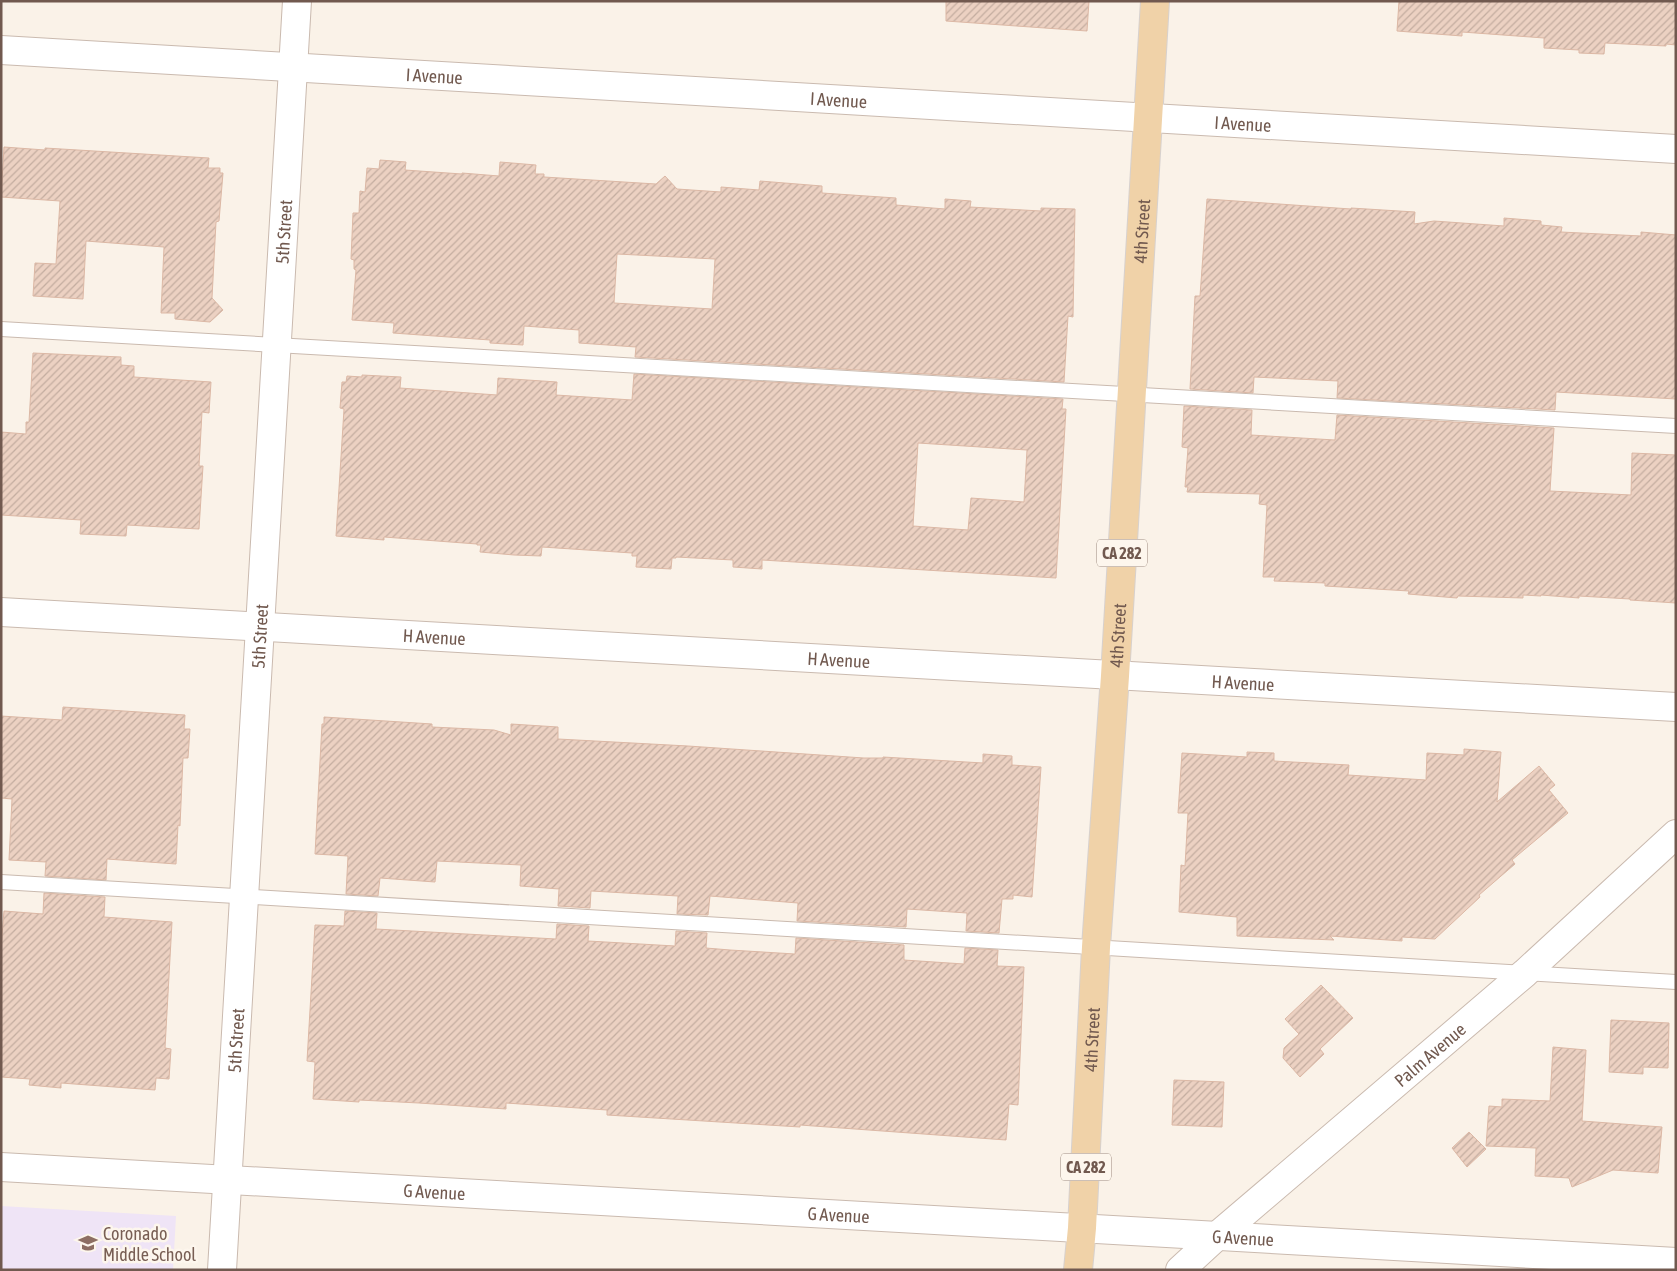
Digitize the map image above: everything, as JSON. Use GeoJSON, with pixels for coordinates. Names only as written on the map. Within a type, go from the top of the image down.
{"type":"FeatureCollection","features":[{"type":"Feature","properties":{"kind":"main road","name":"4th Street"},"geometry":{"type":"LineString","coordinates":[[1078,1270],[1082,1228],[1096,947],[1115,676],[1155,1]]}},
{"type":"Feature","properties":{"kind":"street","name":"5th Street"},"geometry":{"type":"LineString","coordinates":[[222,1270],[297,1]]}},
{"type":"Feature","properties":{"kind":"street","name":"I Avenue"},"geometry":{"type":"LineString","coordinates":[[1,50],[1676,149]]}},
{"type":"Feature","properties":{"kind":"street","name":"H Avenue"},"geometry":{"type":"LineString","coordinates":[[1,612],[1676,708]]}},
{"type":"Feature","properties":{"kind":"street","name":"Palm Avenue"},"geometry":{"type":"LineString","coordinates":[[1180,1270],[1217,1236],[1525,973],[1676,834]]}},
{"type":"Feature","properties":{"kind":"street","name":"G Avenue"},"geometry":{"type":"LineString","coordinates":[[1,1166],[1676,1262]]}},
{"type":"Feature","properties":{"kind":"lane"},"geometry":{"type":"LineString","coordinates":[[1,329],[1676,426]]}},
{"type":"Feature","properties":{"kind":"lane"},"geometry":{"type":"LineString","coordinates":[[1,882],[1676,982]]}},
{"type":"Feature","properties":{"kind":"shaded area","name":"Coronado Middle School"},"geometry":{"type":"Polygon","coordinates":[[[1,1206],[176,1216],[173,1270],[1,1270],[1,1206]]]}},
{"type":"Feature","properties":{"kind":"building"},"geometry":{"type":"Polygon","coordinates":[[[946,1],[1089,1],[1087,31],[946,21],[946,1]]]}},
{"type":"Feature","properties":{"kind":"building"},"geometry":{"type":"Polygon","coordinates":[[[1399,1],[1676,1],[1676,45],[1605,43],[1604,54],[1579,53],[1579,50],[1544,48],[1544,38],[1462,32],[1462,36],[1397,31],[1399,1]]]}},
{"type":"Feature","properties":{"kind":"building"},"geometry":{"type":"Polygon","coordinates":[[[4,147],[209,158],[208,168],[220,168],[220,173],[223,173],[219,221],[216,222],[212,298],[223,310],[210,322],[175,319],[175,313],[161,313],[164,247],[86,241],[83,299],[33,296],[35,263],[56,264],[60,201],[1,197],[4,147]]]}},
{"type":"Feature","properties":{"kind":"building"},"geometry":{"type":"Polygon","coordinates":[[[380,160],[406,162],[405,170],[499,176],[500,162],[536,165],[535,174],[544,174],[544,177],[656,184],[665,176],[677,189],[721,192],[721,187],[759,190],[760,181],[822,186],[822,193],[896,198],[896,205],[945,209],[945,199],[971,201],[970,207],[1041,211],[1041,208],[1075,209],[1073,317],[1068,316],[1064,382],[635,357],[636,347],[579,343],[579,330],[524,326],[523,345],[490,343],[490,340],[393,333],[394,323],[352,320],[356,270],[354,269],[354,260],[351,259],[353,213],[359,213],[360,191],[365,192],[367,168],[379,169],[380,160]],[[617,254],[614,303],[712,309],[715,259],[617,254]]]}},
{"type":"Feature","properties":{"kind":"building"},"geometry":{"type":"Polygon","coordinates":[[[1207,199],[1415,212],[1414,224],[1434,221],[1504,226],[1504,218],[1541,221],[1541,225],[1562,227],[1561,232],[1641,236],[1641,232],[1676,235],[1676,399],[1556,392],[1555,410],[1337,398],[1338,381],[1254,377],[1253,393],[1190,389],[1195,296],[1200,296],[1207,199]]]}},
{"type":"Feature","properties":{"kind":"building"},"geometry":{"type":"Polygon","coordinates":[[[33,353],[121,357],[121,365],[134,366],[134,377],[211,382],[209,413],[202,412],[199,466],[203,466],[199,529],[127,525],[126,536],[80,534],[81,520],[1,515],[1,432],[26,434],[26,422],[29,422],[33,353]]]}},
{"type":"Feature","properties":{"kind":"building"},"geometry":{"type":"Polygon","coordinates":[[[634,374],[1063,399],[1062,409],[1066,409],[1056,578],[762,560],[762,569],[733,567],[733,560],[676,557],[672,558],[671,569],[636,567],[637,556],[632,556],[632,553],[542,547],[541,556],[514,555],[480,552],[481,545],[477,544],[384,537],[384,540],[336,536],[344,409],[340,408],[342,382],[346,382],[347,376],[401,377],[400,388],[497,395],[498,378],[557,382],[556,395],[632,400],[634,374]],[[918,443],[913,526],[968,530],[971,498],[1024,502],[1027,450],[918,443]]]}},
{"type":"Feature","properties":{"kind":"building"},"geometry":{"type":"Polygon","coordinates":[[[1184,406],[1252,410],[1251,435],[1335,440],[1337,415],[1554,428],[1550,491],[1631,495],[1632,453],[1676,455],[1676,603],[1541,595],[1523,595],[1523,598],[1458,596],[1457,598],[1408,594],[1409,591],[1325,586],[1325,583],[1274,581],[1275,577],[1263,577],[1267,505],[1259,504],[1260,494],[1187,492],[1188,487],[1185,487],[1188,448],[1182,447],[1184,406]]]}},
{"type":"Feature","properties":{"kind":"building"},"geometry":{"type":"Polygon","coordinates":[[[63,707],[185,715],[184,729],[190,729],[188,758],[183,758],[176,864],[107,859],[106,880],[45,876],[46,862],[9,860],[12,799],[1,798],[1,716],[62,720],[63,707]]]}},
{"type":"Feature","properties":{"kind":"building"},"geometry":{"type":"Polygon","coordinates":[[[324,717],[432,724],[432,727],[494,730],[511,735],[511,724],[558,727],[558,739],[864,758],[883,757],[983,763],[983,754],[1012,756],[1012,765],[1041,767],[1032,897],[1013,895],[1013,899],[1002,899],[999,933],[966,931],[967,913],[907,909],[906,927],[797,921],[798,903],[710,896],[708,915],[677,914],[678,896],[591,891],[590,908],[558,906],[559,889],[520,886],[521,865],[437,861],[435,882],[380,878],[378,896],[346,894],[348,856],[315,854],[322,724],[324,724],[324,717]]]}},
{"type":"Feature","properties":{"kind":"building"},"geometry":{"type":"Polygon","coordinates":[[[1464,749],[1501,752],[1497,802],[1539,766],[1555,785],[1549,790],[1568,813],[1512,860],[1515,864],[1479,895],[1480,897],[1435,939],[1402,937],[1402,941],[1330,936],[1334,940],[1237,936],[1237,917],[1179,912],[1181,865],[1185,866],[1188,813],[1178,813],[1182,753],[1247,757],[1247,752],[1274,753],[1274,761],[1349,765],[1348,775],[1426,780],[1427,753],[1464,755],[1464,749]]]}},
{"type":"Feature","properties":{"kind":"building"},"geometry":{"type":"Polygon","coordinates":[[[44,893],[105,897],[104,917],[172,922],[165,1048],[171,1049],[169,1079],[156,1078],[155,1090],[61,1083],[61,1088],[29,1085],[30,1079],[1,1077],[1,947],[4,911],[43,914],[44,893]]]}},
{"type":"Feature","properties":{"kind":"building"},"geometry":{"type":"Polygon","coordinates":[[[345,911],[377,913],[376,929],[556,939],[557,924],[589,926],[588,941],[675,946],[676,931],[707,933],[706,948],[795,954],[796,938],[904,945],[904,960],[964,964],[965,948],[998,950],[997,966],[1024,967],[1018,1105],[1009,1104],[1006,1140],[800,1125],[800,1127],[607,1115],[607,1110],[506,1103],[506,1109],[313,1099],[315,1062],[307,1061],[315,925],[344,926],[345,911]]]}},
{"type":"Feature","properties":{"kind":"building"},"geometry":{"type":"Polygon","coordinates":[[[1321,985],[1353,1018],[1320,1049],[1324,1054],[1300,1077],[1283,1058],[1284,1048],[1299,1034],[1285,1019],[1321,985]]]}},
{"type":"Feature","properties":{"kind":"building"},"geometry":{"type":"Polygon","coordinates":[[[1611,1020],[1669,1023],[1668,1068],[1643,1067],[1643,1074],[1609,1072],[1611,1020]]]}},
{"type":"Feature","properties":{"kind":"building"},"geometry":{"type":"Polygon","coordinates":[[[1553,1047],[1586,1050],[1582,1121],[1662,1127],[1658,1173],[1613,1170],[1572,1187],[1569,1178],[1535,1176],[1536,1148],[1486,1146],[1489,1106],[1502,1107],[1502,1099],[1550,1101],[1553,1047]]]}},
{"type":"Feature","properties":{"kind":"building"},"geometry":{"type":"Polygon","coordinates":[[[1174,1080],[1224,1082],[1222,1127],[1172,1125],[1174,1080]]]}},
{"type":"Feature","properties":{"kind":"building"},"geometry":{"type":"Polygon","coordinates":[[[1469,1132],[1486,1149],[1467,1167],[1452,1148],[1469,1132]]]}},
{"type":"Feature","properties":{"kind":"place","name":"Coronado Middle School"},"geometry":{"type":"Point","coordinates":[88,1243]}}]}
